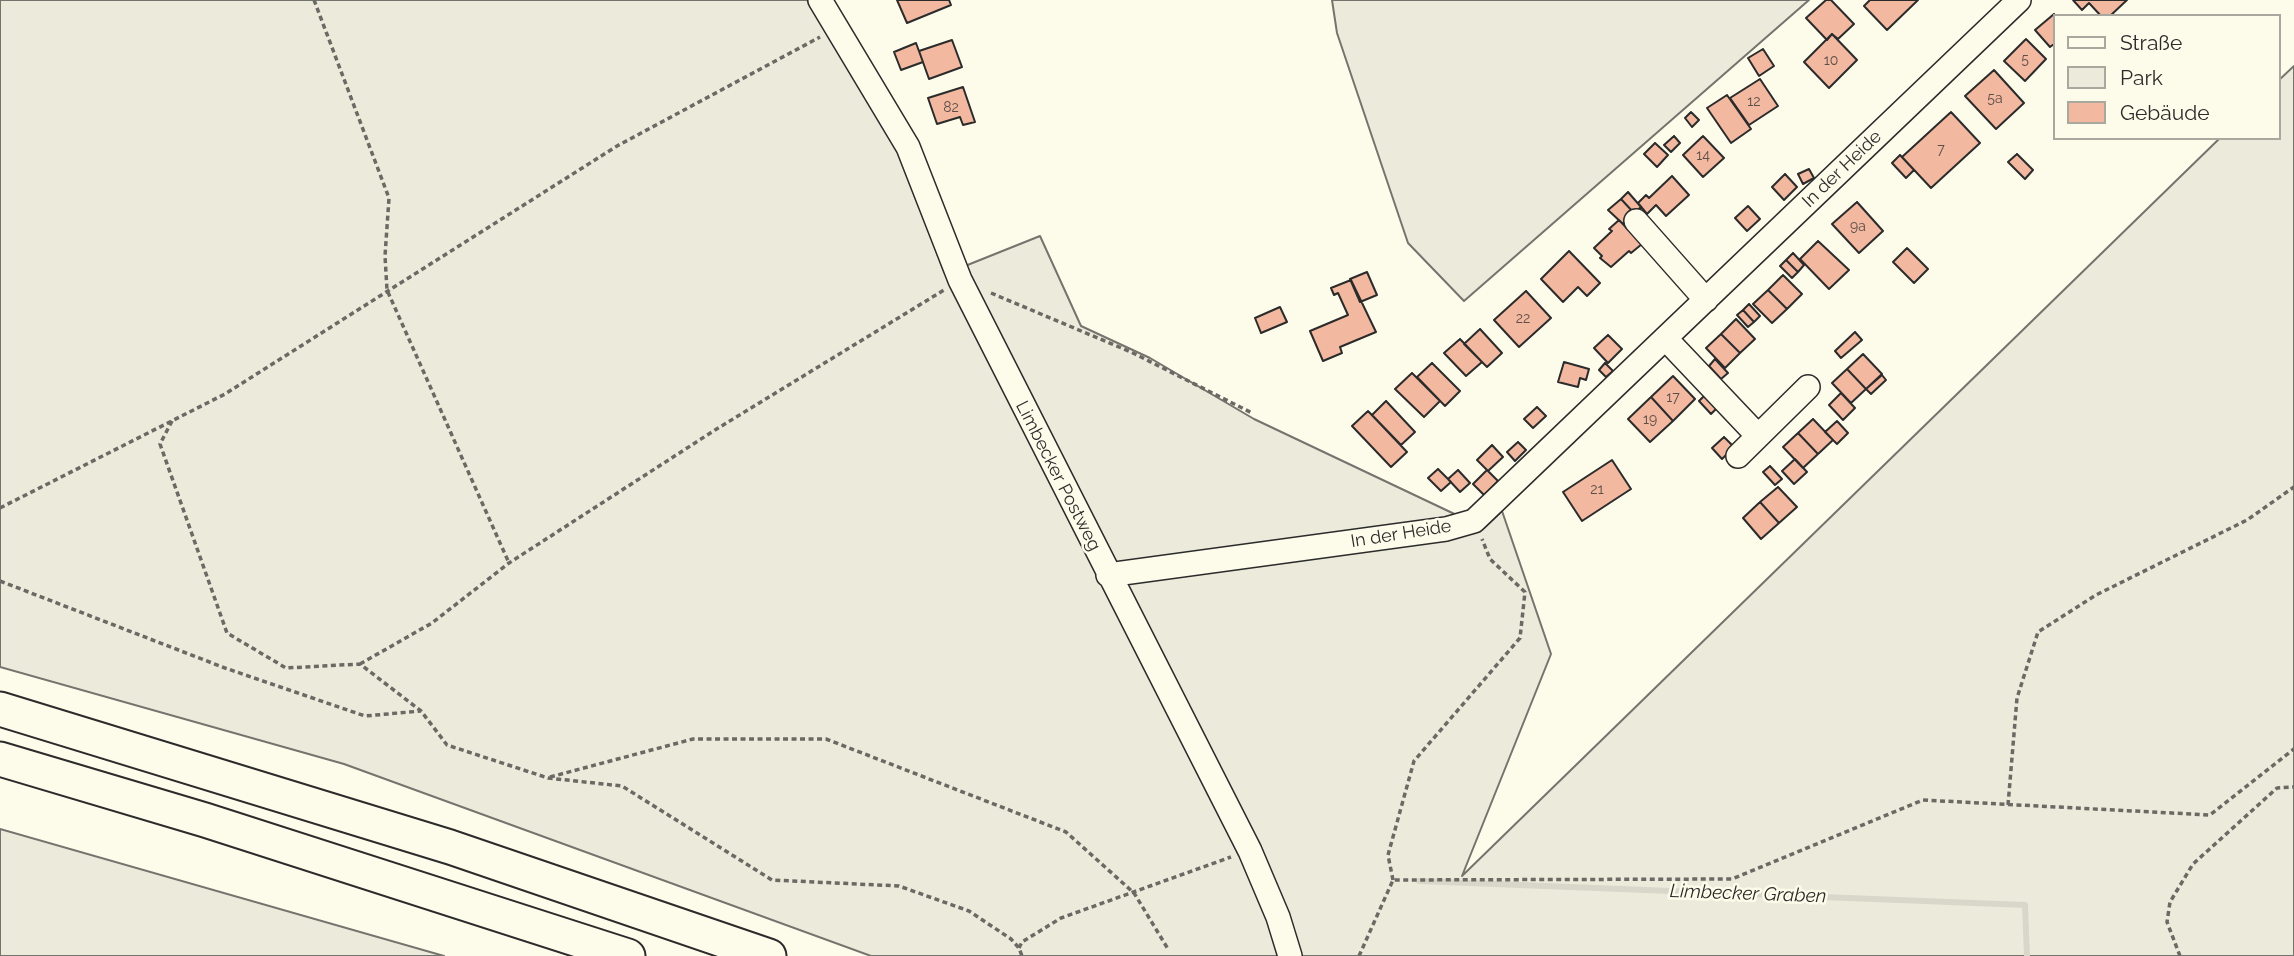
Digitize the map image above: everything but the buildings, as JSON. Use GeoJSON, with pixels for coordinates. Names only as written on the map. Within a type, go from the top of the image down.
{"type":"FeatureCollection","features":[{"type":"Feature","properties":{"kind":"highway"},"geometry":{"type":"LineString","coordinates":[[0,709],[450,847],[769,956]]}},
{"type":"Feature","properties":{"kind":"highway"},"geometry":{"type":"LineString","coordinates":[[0,759],[205,820],[628,956]]}},
{"type":"Feature","properties":{"kind":"street","name":"Limbecker Postweg"},"geometry":{"type":"LineString","coordinates":[[820,0],[908,147],[960,280],[1250,850],[1278,917],[1290,956]]}},
{"type":"Feature","properties":{"kind":"street","name":"In der Heide"},"geometry":{"type":"LineString","coordinates":[[1108,575],[1446,529],[1474,521],[2020,0]]}},
{"type":"Feature","properties":{"kind":"street"},"geometry":{"type":"LineString","coordinates":[[1636,221],[1706,299]]}},
{"type":"Feature","properties":{"kind":"street"},"geometry":{"type":"LineString","coordinates":[[1666,339],[1758,436]]}},
{"type":"Feature","properties":{"kind":"street"},"geometry":{"type":"LineString","coordinates":[[1738,456],[1808,387]]}},
{"type":"Feature","properties":{"kind":"path"},"geometry":{"type":"LineString","coordinates":[[314,0],[388,198],[385,256],[387,290],[509,563]]}},
{"type":"Feature","properties":{"kind":"path"},"geometry":{"type":"LineString","coordinates":[[0,508],[225,394],[617,146],[835,29]]}},
{"type":"Feature","properties":{"kind":"path"},"geometry":{"type":"LineString","coordinates":[[172,421],[160,444],[227,633],[286,668],[359,664],[432,623],[509,563],[715,430],[960,280],[1131,352],[1252,413]]}},
{"type":"Feature","properties":{"kind":"path"},"geometry":{"type":"LineString","coordinates":[[2008,804],[2017,698],[2038,632],[2096,595],[2248,520],[2294,487]]}},
{"type":"Feature","properties":{"kind":"path"},"geometry":{"type":"LineString","coordinates":[[1359,956],[1393,880],[1388,855],[1414,761],[1520,638],[1525,593],[1490,559],[1474,521]]}},
{"type":"Feature","properties":{"kind":"path"},"geometry":{"type":"LineString","coordinates":[[0,581],[225,668],[365,716],[421,711]]}},
{"type":"Feature","properties":{"kind":"path"},"geometry":{"type":"LineString","coordinates":[[359,664],[421,711],[447,745],[548,778],[622,786],[772,880],[899,886],[969,911],[1011,939],[1022,956]]}},
{"type":"Feature","properties":{"kind":"path"},"geometry":{"type":"LineString","coordinates":[[548,778],[693,739],[826,739],[1066,832],[1134,893],[1168,948]]}},
{"type":"Feature","properties":{"kind":"path"},"geometry":{"type":"LineString","coordinates":[[1393,880],[1732,879],[1923,800],[2210,815],[2294,749]]}},
{"type":"Feature","properties":{"kind":"path"},"geometry":{"type":"LineString","coordinates":[[2180,956],[2167,922],[2170,902],[2193,864],[2277,788],[2294,787]]}},
{"type":"Feature","properties":{"kind":"path"},"geometry":{"type":"LineString","coordinates":[[1019,948],[1022,942],[1061,918],[1250,850]]}},
{"type":"Feature","properties":{"kind":"green space"},"geometry":{"type":"Polygon","coordinates":[[[0,0],[807,0],[899,153],[945,274],[1040,236],[1081,326],[1150,358],[1254,419],[1484,528],[1502,511],[1551,654],[1462,876],[2218,140],[2280,140],[2280,79],[2294,66],[2294,956],[871,956],[344,764],[0,667],[0,0]]]}},
{"type":"Feature","properties":{"kind":"green space"},"geometry":{"type":"Polygon","coordinates":[[[1332,0],[1809,0],[1464,301],[1408,243],[1337,33],[1332,0]]]}},
{"type":"Feature","properties":{"kind":"green space"},"geometry":{"type":"Polygon","coordinates":[[[0,829],[444,956],[0,956],[0,829]]]}},
{"type":"Feature","properties":{"kind":"waterway","name":"Limbecker Graben"},"geometry":{"type":"LineString","coordinates":[[1419,881],[2025,905],[2027,956]]}}]}
